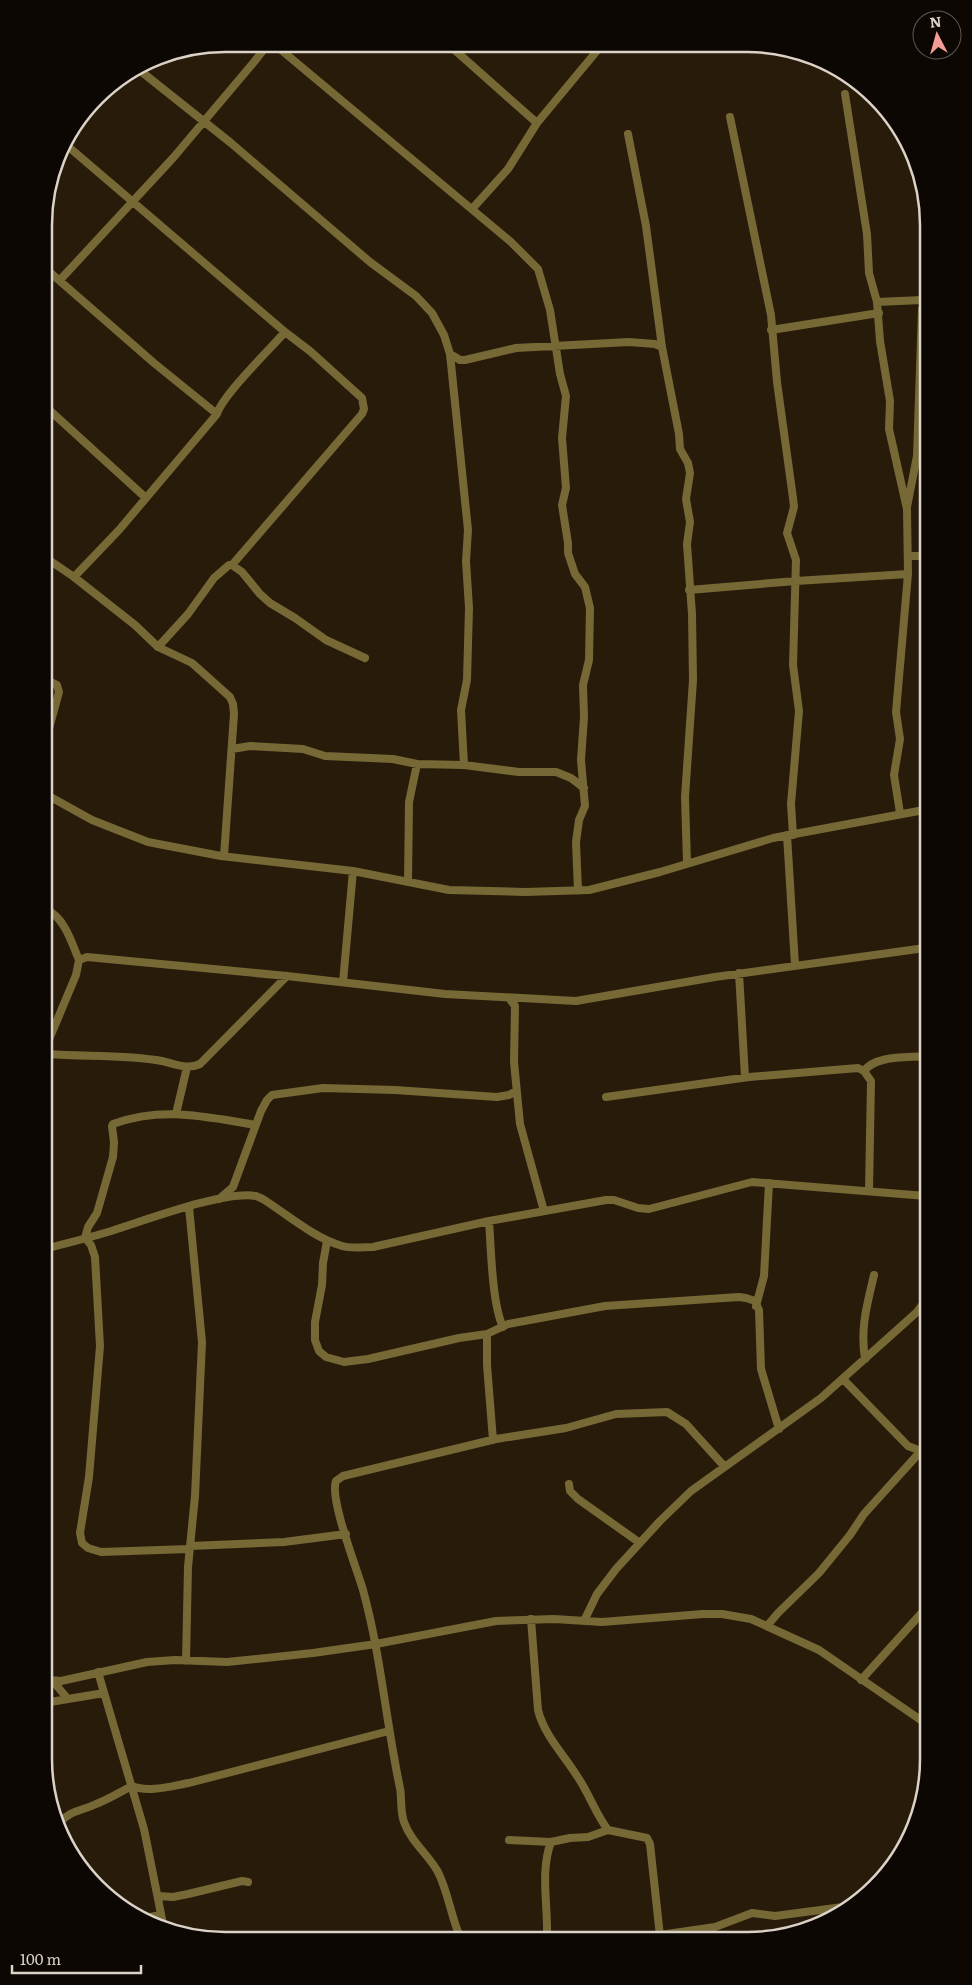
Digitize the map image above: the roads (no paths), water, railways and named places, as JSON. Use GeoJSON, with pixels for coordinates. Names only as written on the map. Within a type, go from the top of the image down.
{"type":"FeatureCollection","features":[{"type":"Feature","properties":{"kind":"street"},"geometry":{"type":"LineString","coordinates":[[60,280],[203,122],[261,52]]}},
{"type":"Feature","properties":{"kind":"street"},"geometry":{"type":"LineString","coordinates":[[284,52],[511,242],[538,269],[550,310],[560,374],[566,396],[562,438],[566,488],[562,505],[568,553],[575,574],[585,587],[590,608],[590,660],[583,685],[582,760],[585,806],[579,820],[576,842],[578,891]]}},
{"type":"Feature","properties":{"kind":"street"},"geometry":{"type":"LineString","coordinates":[[457,52],[537,123]]}},
{"type":"Feature","properties":{"kind":"street"},"geometry":{"type":"LineString","coordinates":[[472,209],[508,169],[537,123],[596,52]]}},
{"type":"Feature","properties":{"kind":"street"},"geometry":{"type":"LineString","coordinates":[[144,74],[231,143],[370,262],[416,296],[432,313],[444,335],[450,354],[468,530],[466,561],[470,608],[467,680],[462,710],[464,765]]}},
{"type":"Feature","properties":{"kind":"street"},"geometry":{"type":"LineString","coordinates":[[845,94],[866,234],[869,273],[878,302],[880,340],[890,401],[889,429],[907,509],[908,574],[896,712],[900,739],[894,775],[900,814]]}},
{"type":"Feature","properties":{"kind":"street"},"geometry":{"type":"LineString","coordinates":[[730,117],[766,289],[794,507],[787,533],[796,560],[793,665],[799,711],[790,835],[795,965]]}},
{"type":"Feature","properties":{"kind":"street"},"geometry":{"type":"LineString","coordinates":[[628,134],[646,226],[662,347],[676,417],[680,448],[689,466],[686,499],[690,522],[687,544],[692,614],[693,680],[685,796],[687,863]]}},
{"type":"Feature","properties":{"kind":"street"},"geometry":{"type":"LineString","coordinates":[[71,149],[285,332],[310,351],[362,398],[364,409],[362,414],[232,565],[229,565],[214,578],[188,614],[158,647]]}},
{"type":"Feature","properties":{"kind":"street"},"geometry":{"type":"LineString","coordinates":[[53,274],[147,357],[217,414]]}},
{"type":"Feature","properties":{"kind":"street"},"geometry":{"type":"LineString","coordinates":[[878,302],[920,300]]}},
{"type":"Feature","properties":{"kind":"street"},"geometry":{"type":"LineString","coordinates":[[771,330],[878,313]]}},
{"type":"Feature","properties":{"kind":"street"},"geometry":{"type":"LineString","coordinates":[[74,577],[146,498],[217,414],[218,409],[285,332]]}},
{"type":"Feature","properties":{"kind":"street"},"geometry":{"type":"LineString","coordinates":[[450,354],[460,360],[465,360],[516,348],[630,342],[655,344],[662,347]]}},
{"type":"Feature","properties":{"kind":"street"},"geometry":{"type":"LineString","coordinates":[[907,509],[918,456],[920,386]]}},
{"type":"Feature","properties":{"kind":"street"},"geometry":{"type":"LineString","coordinates":[[53,413],[146,498]]}},
{"type":"Feature","properties":{"kind":"street"},"geometry":{"type":"LineString","coordinates":[[908,556],[920,556]]}},
{"type":"Feature","properties":{"kind":"street"},"geometry":{"type":"LineString","coordinates":[[53,563],[135,625],[158,647],[192,663],[230,697],[234,714],[224,856]]}},
{"type":"Feature","properties":{"kind":"street"},"geometry":{"type":"LineString","coordinates":[[232,565],[242,572],[270,603],[326,640],[365,658]]}},
{"type":"Feature","properties":{"kind":"street"},"geometry":{"type":"LineString","coordinates":[[689,590],[796,580],[908,574]]}},
{"type":"Feature","properties":{"kind":"street"},"geometry":{"type":"LineString","coordinates":[[53,683],[56,685],[59,692],[53,715]]}},
{"type":"Feature","properties":{"kind":"street"},"geometry":{"type":"LineString","coordinates":[[232,749],[250,746],[303,749],[325,756],[392,759],[417,764],[464,765],[519,772],[556,772],[571,778],[584,788]]}},
{"type":"Feature","properties":{"kind":"street"},"geometry":{"type":"LineString","coordinates":[[408,882],[409,802],[417,764]]}},
{"type":"Feature","properties":{"kind":"street"},"geometry":{"type":"LineString","coordinates":[[53,797],[92,820],[148,842],[224,856],[353,871],[449,890],[524,892],[589,890],[790,835],[920,811]]}},
{"type":"Feature","properties":{"kind":"street"},"geometry":{"type":"LineString","coordinates":[[343,982],[353,871]]}},
{"type":"Feature","properties":{"kind":"street"},"geometry":{"type":"LineString","coordinates":[[52,1031],[74,980],[79,960],[64,926],[53,913]]}},
{"type":"Feature","properties":{"kind":"street"},"geometry":{"type":"LineString","coordinates":[[79,960],[87,958],[287,976],[445,994],[576,1001],[739,973],[920,949]]}},
{"type":"Feature","properties":{"kind":"street"},"geometry":{"type":"LineString","coordinates":[[739,973],[745,1078]]}},
{"type":"Feature","properties":{"kind":"street"},"geometry":{"type":"LineString","coordinates":[[52,1054],[138,1058],[187,1067],[200,1064],[287,976]]}},
{"type":"Feature","properties":{"kind":"street"},"geometry":{"type":"LineString","coordinates":[[509,998],[515,1006],[516,1091],[520,1124],[544,1211]]}},
{"type":"Feature","properties":{"kind":"street"},"geometry":{"type":"LineString","coordinates":[[515,1006],[522,999]]}},
{"type":"Feature","properties":{"kind":"street"},"geometry":{"type":"LineString","coordinates":[[864,1071],[868,1065],[882,1060],[919,1057]]}},
{"type":"Feature","properties":{"kind":"street"},"geometry":{"type":"LineString","coordinates":[[176,1114],[187,1067]]}},
{"type":"Feature","properties":{"kind":"street"},"geometry":{"type":"LineString","coordinates":[[606,1097],[745,1078],[858,1068],[864,1071],[872,1081],[868,1191]]}},
{"type":"Feature","properties":{"kind":"street"},"geometry":{"type":"LineString","coordinates":[[219,1199],[233,1187],[256,1125],[267,1100],[272,1095],[323,1088],[382,1089],[497,1097],[516,1091]]}},
{"type":"Feature","properties":{"kind":"street"},"geometry":{"type":"LineString","coordinates":[[85,1238],[88,1227],[97,1213],[113,1158],[113,1124],[154,1115],[176,1114],[256,1125]]}},
{"type":"Feature","properties":{"kind":"street"},"geometry":{"type":"LineString","coordinates":[[52,1247],[189,1207],[235,1197],[256,1196],[327,1240],[344,1247],[373,1247],[489,1221],[606,1200],[614,1200],[638,1208],[648,1209],[752,1182],[919,1195]]}},
{"type":"Feature","properties":{"kind":"street"},"geometry":{"type":"LineString","coordinates":[[756,1306],[764,1276],[770,1183]]}},
{"type":"Feature","properties":{"kind":"street"},"geometry":{"type":"LineString","coordinates":[[233,1187],[235,1197]]}},
{"type":"Feature","properties":{"kind":"street"},"geometry":{"type":"LineString","coordinates":[[186,1661],[190,1548],[196,1496],[202,1342],[189,1207]]}},
{"type":"Feature","properties":{"kind":"street"},"geometry":{"type":"LineString","coordinates":[[489,1221],[499,1314],[503,1327]]}},
{"type":"Feature","properties":{"kind":"street"},"geometry":{"type":"LineString","coordinates":[[85,1238],[91,1245],[95,1258],[100,1346],[89,1477],[80,1533],[82,1544],[101,1552],[284,1542],[346,1534]]}},
{"type":"Feature","properties":{"kind":"street"},"geometry":{"type":"LineString","coordinates":[[327,1240],[315,1329],[315,1340],[319,1351],[326,1357],[344,1362],[368,1359],[450,1340],[488,1334],[508,1324],[605,1306],[674,1300],[746,1298],[754,1301],[759,1310],[761,1369],[780,1428]]}},
{"type":"Feature","properties":{"kind":"street"},"geometry":{"type":"LineString","coordinates":[[865,1359],[862,1341],[863,1319],[874,1275]]}},
{"type":"Feature","properties":{"kind":"street"},"geometry":{"type":"LineString","coordinates":[[584,1621],[597,1594],[616,1569],[691,1491],[821,1398],[919,1308]]}},
{"type":"Feature","properties":{"kind":"street"},"geometry":{"type":"LineString","coordinates":[[488,1334],[487,1365],[494,1440]]}},
{"type":"Feature","properties":{"kind":"street"},"geometry":{"type":"LineString","coordinates":[[843,1379],[908,1446],[919,1449]]}},
{"type":"Feature","properties":{"kind":"street"},"geometry":{"type":"LineString","coordinates":[[458,1932],[437,1870],[417,1847],[403,1819],[376,1644],[364,1594],[338,1512],[335,1485],[339,1478],[494,1440],[566,1428],[616,1414],[667,1412],[686,1424],[724,1466]]}},
{"type":"Feature","properties":{"kind":"street"},"geometry":{"type":"LineString","coordinates":[[767,1626],[819,1573],[864,1514],[919,1455]]}},
{"type":"Feature","properties":{"kind":"street"},"geometry":{"type":"LineString","coordinates":[[569,1484],[570,1491],[578,1499],[640,1542]]}},
{"type":"Feature","properties":{"kind":"street"},"geometry":{"type":"LineString","coordinates":[[52,1680],[61,1680],[147,1662],[227,1662],[376,1644],[496,1621],[531,1619],[602,1622],[703,1614],[745,1618],[819,1650],[919,1719]]}},
{"type":"Feature","properties":{"kind":"street"},"geometry":{"type":"LineString","coordinates":[[861,1680],[919,1616]]}},
{"type":"Feature","properties":{"kind":"street"},"geometry":{"type":"LineString","coordinates":[[531,1619],[538,1710],[541,1721],[579,1778],[600,1819],[608,1830]]}},
{"type":"Feature","properties":{"kind":"street"},"geometry":{"type":"LineString","coordinates":[[98,1672],[144,1829],[162,1920]]}},
{"type":"Feature","properties":{"kind":"street"},"geometry":{"type":"LineString","coordinates":[[52,1681],[67,1698]]}},
{"type":"Feature","properties":{"kind":"street"},"geometry":{"type":"LineString","coordinates":[[52,1702],[104,1693]]}},
{"type":"Feature","properties":{"kind":"street"},"geometry":{"type":"LineString","coordinates":[[63,1818],[76,1810],[93,1806],[132,1786],[138,1788],[161,1788],[189,1783],[389,1731]]}},
{"type":"Feature","properties":{"kind":"street"},"geometry":{"type":"LineString","coordinates":[[509,1840],[551,1842],[565,1838],[588,1837],[608,1830],[647,1838],[650,1844],[660,1932]]}},
{"type":"Feature","properties":{"kind":"street"},"geometry":{"type":"LineString","coordinates":[[547,1932],[545,1875],[547,1853],[551,1842]]}},
{"type":"Feature","properties":{"kind":"street"},"geometry":{"type":"LineString","coordinates":[[158,1896],[180,1895],[242,1881],[248,1882]]}},
{"type":"Feature","properties":{"kind":"street"},"geometry":{"type":"LineString","coordinates":[[678,1932],[715,1926],[752,1914],[775,1916],[834,1908]]}},
{"type":"Feature","properties":{"kind":"street"},"geometry":{"type":"LineString","coordinates":[[152,1916],[161,1915]]}}]}
